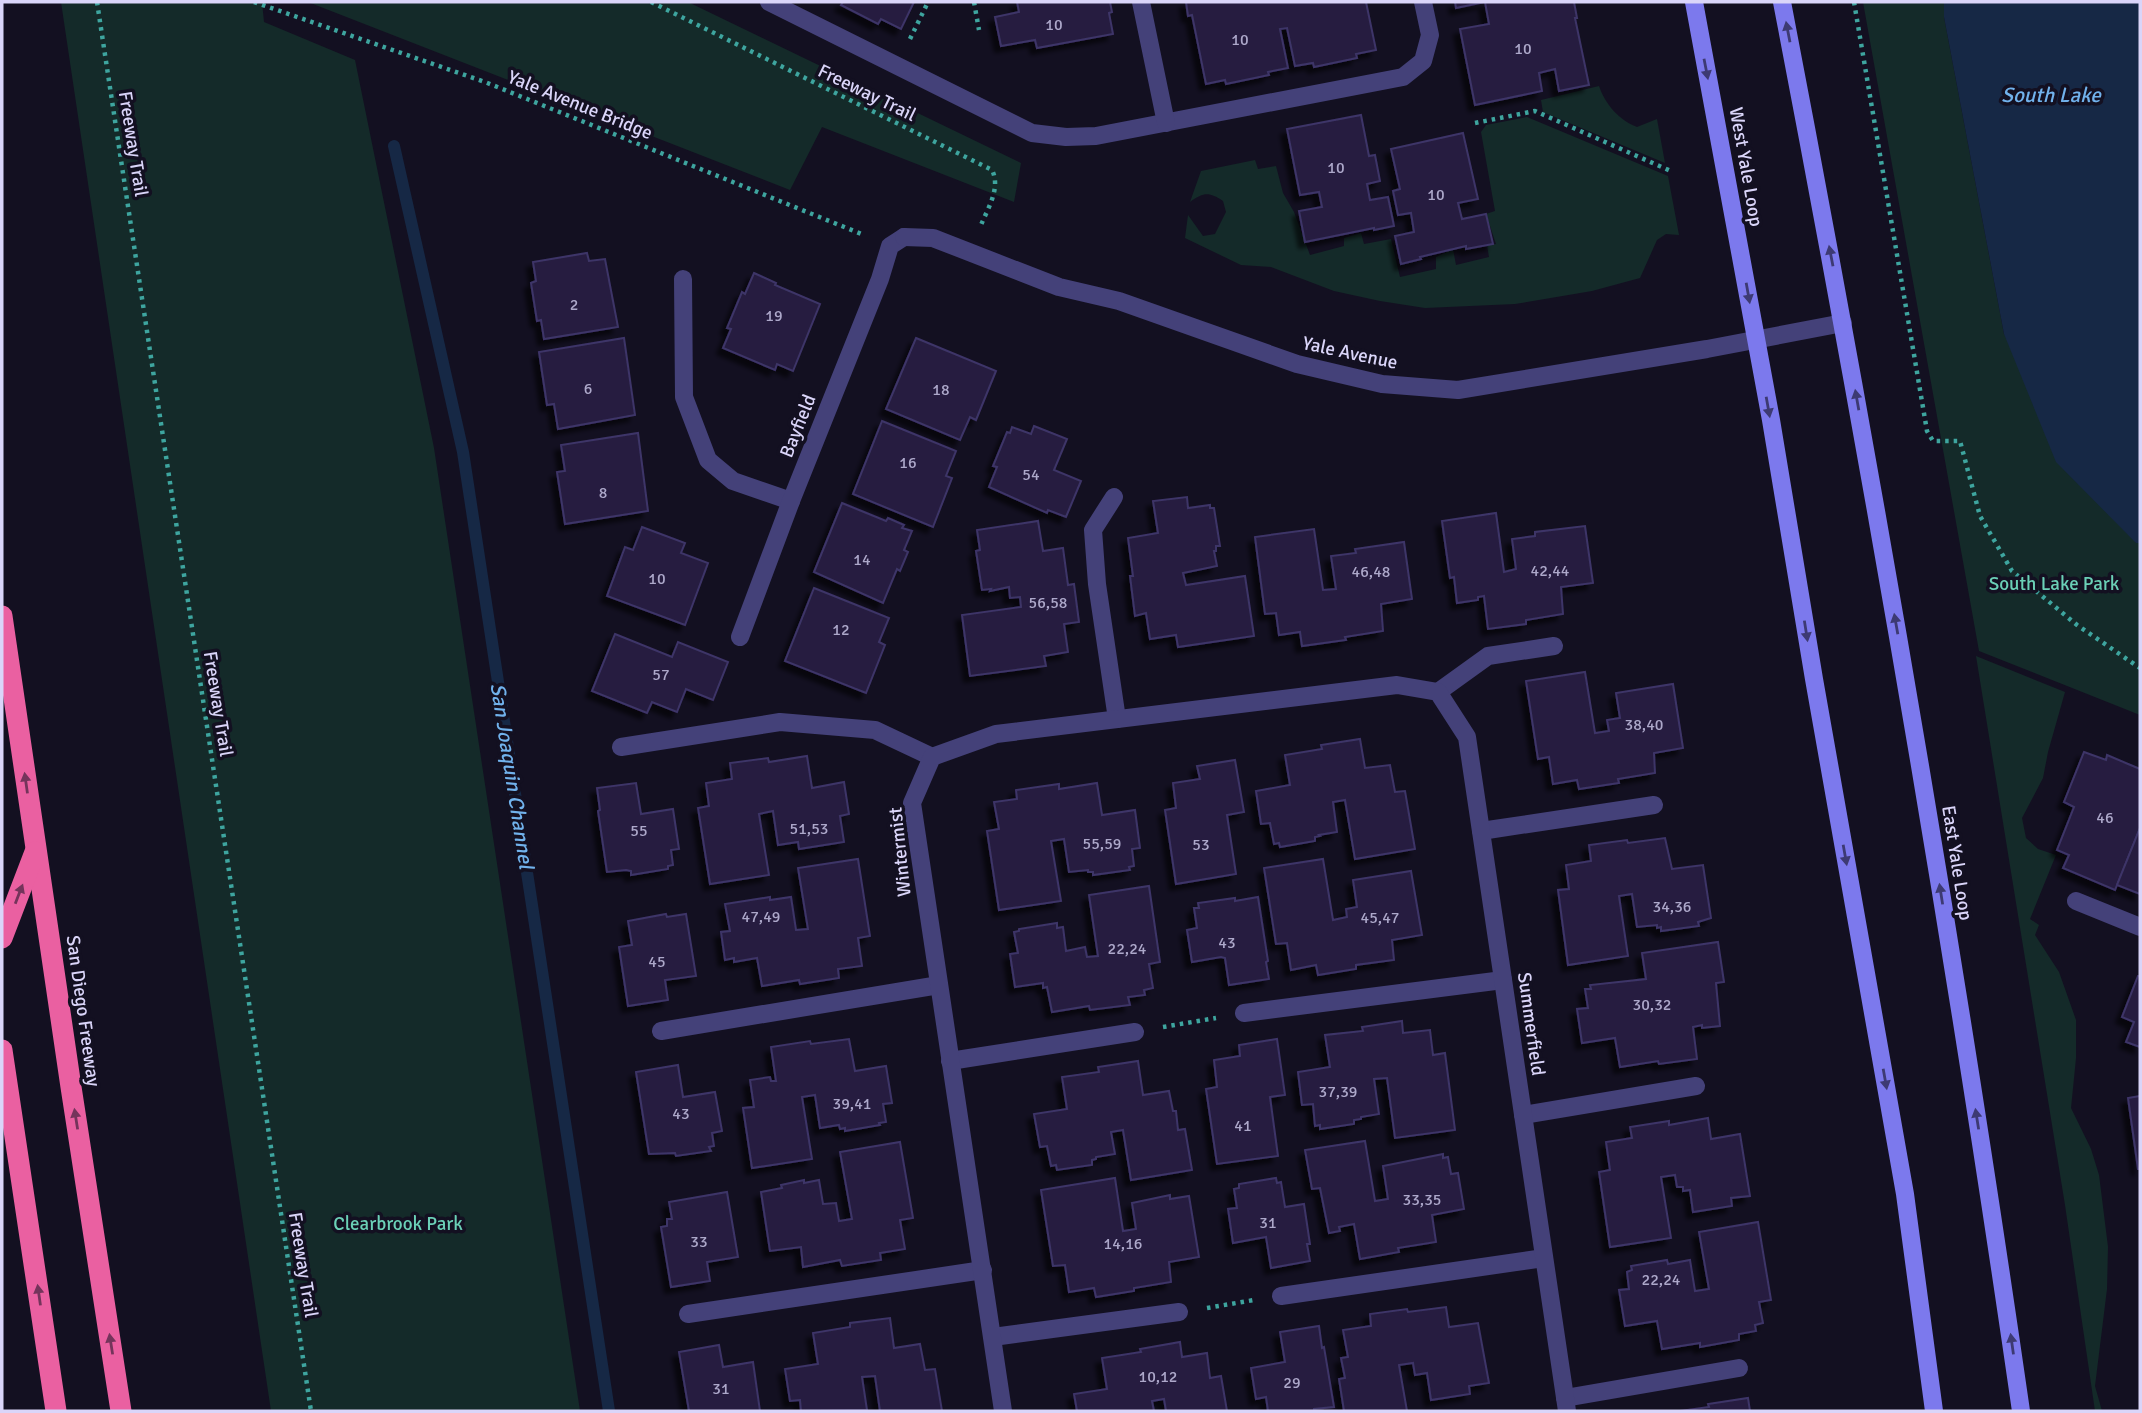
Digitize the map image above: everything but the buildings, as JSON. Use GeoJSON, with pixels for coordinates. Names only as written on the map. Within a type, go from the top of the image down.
{"type":"FeatureCollection","features":[{"type":"Feature","properties":{"kind":"highway","name":"San Diego Freeway"},"geometry":{"type":"LineString","coordinates":[[2,616],[121,1411]]}},
{"type":"Feature","properties":{"kind":"highway"},"geometry":{"type":"LineString","coordinates":[[2,939],[36,850]]}},
{"type":"Feature","properties":{"kind":"highway"},"geometry":{"type":"LineString","coordinates":[[2,1050],[56,1411]]}},
{"type":"Feature","properties":{"kind":"main road","name":"West Yale Loop"},"geometry":{"type":"LineString","coordinates":[[1694,2],[1756,340]]}},
{"type":"Feature","properties":{"kind":"main road"},"geometry":{"type":"LineString","coordinates":[[1782,2],[1843,323]]}},
{"type":"Feature","properties":{"kind":"main road","name":"East Yale Loop"},"geometry":{"type":"LineString","coordinates":[[1843,323],[1924,791],[2021,1411]]}},
{"type":"Feature","properties":{"kind":"main road"},"geometry":{"type":"LineString","coordinates":[[1756,340],[1905,1194],[1934,1411]]}},
{"type":"Feature","properties":{"kind":"street"},"geometry":{"type":"LineString","coordinates":[[769,2],[1032,132],[1066,138],[1166,124],[1403,77],[1423,61],[1430,35],[1423,2]]}},
{"type":"Feature","properties":{"kind":"street"},"geometry":{"type":"LineString","coordinates":[[1141,2],[1166,124]]}},
{"type":"Feature","properties":{"kind":"street","name":"Yale Avenue"},"geometry":{"type":"LineString","coordinates":[[897,242],[933,238],[1059,287],[1119,301],[1297,364],[1382,384],[1458,390],[1843,323]]}},
{"type":"Feature","properties":{"kind":"street","name":"Bayfield"},"geometry":{"type":"LineString","coordinates":[[740,636],[791,501],[897,242]]}},
{"type":"Feature","properties":{"kind":"street"},"geometry":{"type":"LineString","coordinates":[[683,279],[684,397],[708,460],[733,481],[791,501]]}},
{"type":"Feature","properties":{"kind":"street"},"geometry":{"type":"LineString","coordinates":[[1114,497],[1093,530],[1097,584],[1117,719]]}},
{"type":"Feature","properties":{"kind":"street"},"geometry":{"type":"LineString","coordinates":[[621,747],[780,722],[875,730],[932,757],[996,734],[1397,685],[1438,692],[1488,656],[1554,646]]}},
{"type":"Feature","properties":{"kind":"street","name":"Summerfield"},"geometry":{"type":"LineString","coordinates":[[1438,692],[1467,737],[1566,1405]]}},
{"type":"Feature","properties":{"kind":"street","name":"Wintermist"},"geometry":{"type":"LineString","coordinates":[[932,757],[912,803],[1003,1411]]}},
{"type":"Feature","properties":{"kind":"street"},"geometry":{"type":"LineString","coordinates":[[1480,831],[1654,805]]}},
{"type":"Feature","properties":{"kind":"street"},"geometry":{"type":"LineString","coordinates":[[2076,901],[2140,927]]}},
{"type":"Feature","properties":{"kind":"street"},"geometry":{"type":"LineString","coordinates":[[1244,1013],[1503,980]]}},
{"type":"Feature","properties":{"kind":"street"},"geometry":{"type":"LineString","coordinates":[[661,1031],[939,985]]}},
{"type":"Feature","properties":{"kind":"street"},"geometry":{"type":"LineString","coordinates":[[950,1061],[1135,1032]]}},
{"type":"Feature","properties":{"kind":"street"},"geometry":{"type":"LineString","coordinates":[[1523,1115],[1696,1086]]}},
{"type":"Feature","properties":{"kind":"street"},"geometry":{"type":"LineString","coordinates":[[1281,1296],[1544,1258]]}},
{"type":"Feature","properties":{"kind":"street"},"geometry":{"type":"LineString","coordinates":[[688,1314],[983,1270]]}},
{"type":"Feature","properties":{"kind":"street"},"geometry":{"type":"LineString","coordinates":[[993,1337],[1178,1312]]}},
{"type":"Feature","properties":{"kind":"street"},"geometry":{"type":"LineString","coordinates":[[1566,1405],[1739,1368]]}},
{"type":"Feature","properties":{"kind":"path","name":"Freeway Trail"},"geometry":{"type":"LineString","coordinates":[[97,2],[311,1411]]}},
{"type":"Feature","properties":{"kind":"path","name":"Yale Avenue Bridge"},"geometry":{"type":"LineString","coordinates":[[254,2],[485,82],[791,204],[897,242]]}},
{"type":"Feature","properties":{"kind":"path","name":"Freeway Trail"},"geometry":{"type":"LineString","coordinates":[[651,2],[992,170],[996,179],[992,199],[970,252]]}},
{"type":"Feature","properties":{"kind":"path"},"geometry":{"type":"LineString","coordinates":[[897,65],[928,2]]}},
{"type":"Feature","properties":{"kind":"path"},"geometry":{"type":"LineString","coordinates":[[974,2],[979,30]]}},
{"type":"Feature","properties":{"kind":"path"},"geometry":{"type":"LineString","coordinates":[[1854,2],[1927,431],[1933,441],[1960,441],[1980,516],[2012,571],[2077,625],[2140,667]]}},
{"type":"Feature","properties":{"kind":"path"},"geometry":{"type":"LineString","coordinates":[[1475,123],[1535,111],[1673,172]]}},
{"type":"Feature","properties":{"kind":"path"},"geometry":{"type":"LineString","coordinates":[[1135,1032],[1244,1013]]}},
{"type":"Feature","properties":{"kind":"path"},"geometry":{"type":"LineString","coordinates":[[1178,1312],[1281,1296]]}},
{"type":"Feature","properties":{"kind":"green space","name":"Clearbrook Park"},"geometry":{"type":"Polygon","coordinates":[[[61,2],[262,2],[264,22],[355,60],[434,448],[580,1411],[271,1411],[61,2]]]}},
{"type":"Feature","properties":{"kind":"green space"},"geometry":{"type":"Polygon","coordinates":[[[308,2],[688,2],[1021,163],[1014,202],[822,127],[790,190],[308,2]]]}},
{"type":"Feature","properties":{"kind":"green space","name":"South Lake Park"},"geometry":{"type":"Polygon","coordinates":[[[1863,2],[1944,2],[1944,17],[2004,334],[2136,543],[2140,543],[2140,715],[1979,651],[1863,2]]]}},
{"type":"Feature","properties":{"kind":"green space"},"geometry":{"type":"Polygon","coordinates":[[[1599,86],[1614,111],[1630,124],[1637,127],[1657,119],[1665,163],[1543,112],[1541,100],[1599,86]]]}},
{"type":"Feature","properties":{"kind":"green space"},"geometry":{"type":"Polygon","coordinates":[[[1527,117],[1668,176],[1679,235],[1666,234],[1657,240],[1640,278],[1592,291],[1515,304],[1425,308],[1334,291],[1271,267],[1241,265],[1185,238],[1188,215],[1203,236],[1215,234],[1226,212],[1223,201],[1214,196],[1199,196],[1190,202],[1201,171],[1255,160],[1258,169],[1276,166],[1283,193],[1294,212],[1310,255],[1344,246],[1344,238],[1361,233],[1364,244],[1391,239],[1400,277],[1436,269],[1436,257],[1453,249],[1456,265],[1489,257],[1487,245],[1496,244],[1486,214],[1495,211],[1481,132],[1486,125],[1527,117]]]}},
{"type":"Feature","properties":{"kind":"green space"},"geometry":{"type":"Polygon","coordinates":[[[1976,656],[2065,692],[2043,778],[2022,818],[2026,838],[2038,849],[2056,855],[2030,919],[2039,925],[2035,935],[2059,972],[2076,1020],[2076,1058],[2071,1108],[2091,1149],[2099,1175],[2108,1247],[2107,1289],[2095,1386],[2102,1411],[2095,1411],[2065,1205],[1976,656]]]}},
{"type":"Feature","properties":{"kind":"water","name":"South Lake"},"geometry":{"type":"Polygon","coordinates":[[[1944,2],[2140,2],[2140,543],[2136,543],[2056,462],[2004,334],[1944,17],[1944,2]]]}},
{"type":"Feature","properties":{"kind":"waterway","name":"San Joaquin Channel"},"geometry":{"type":"LineString","coordinates":[[394,146],[463,452],[609,1411]]}}]}
